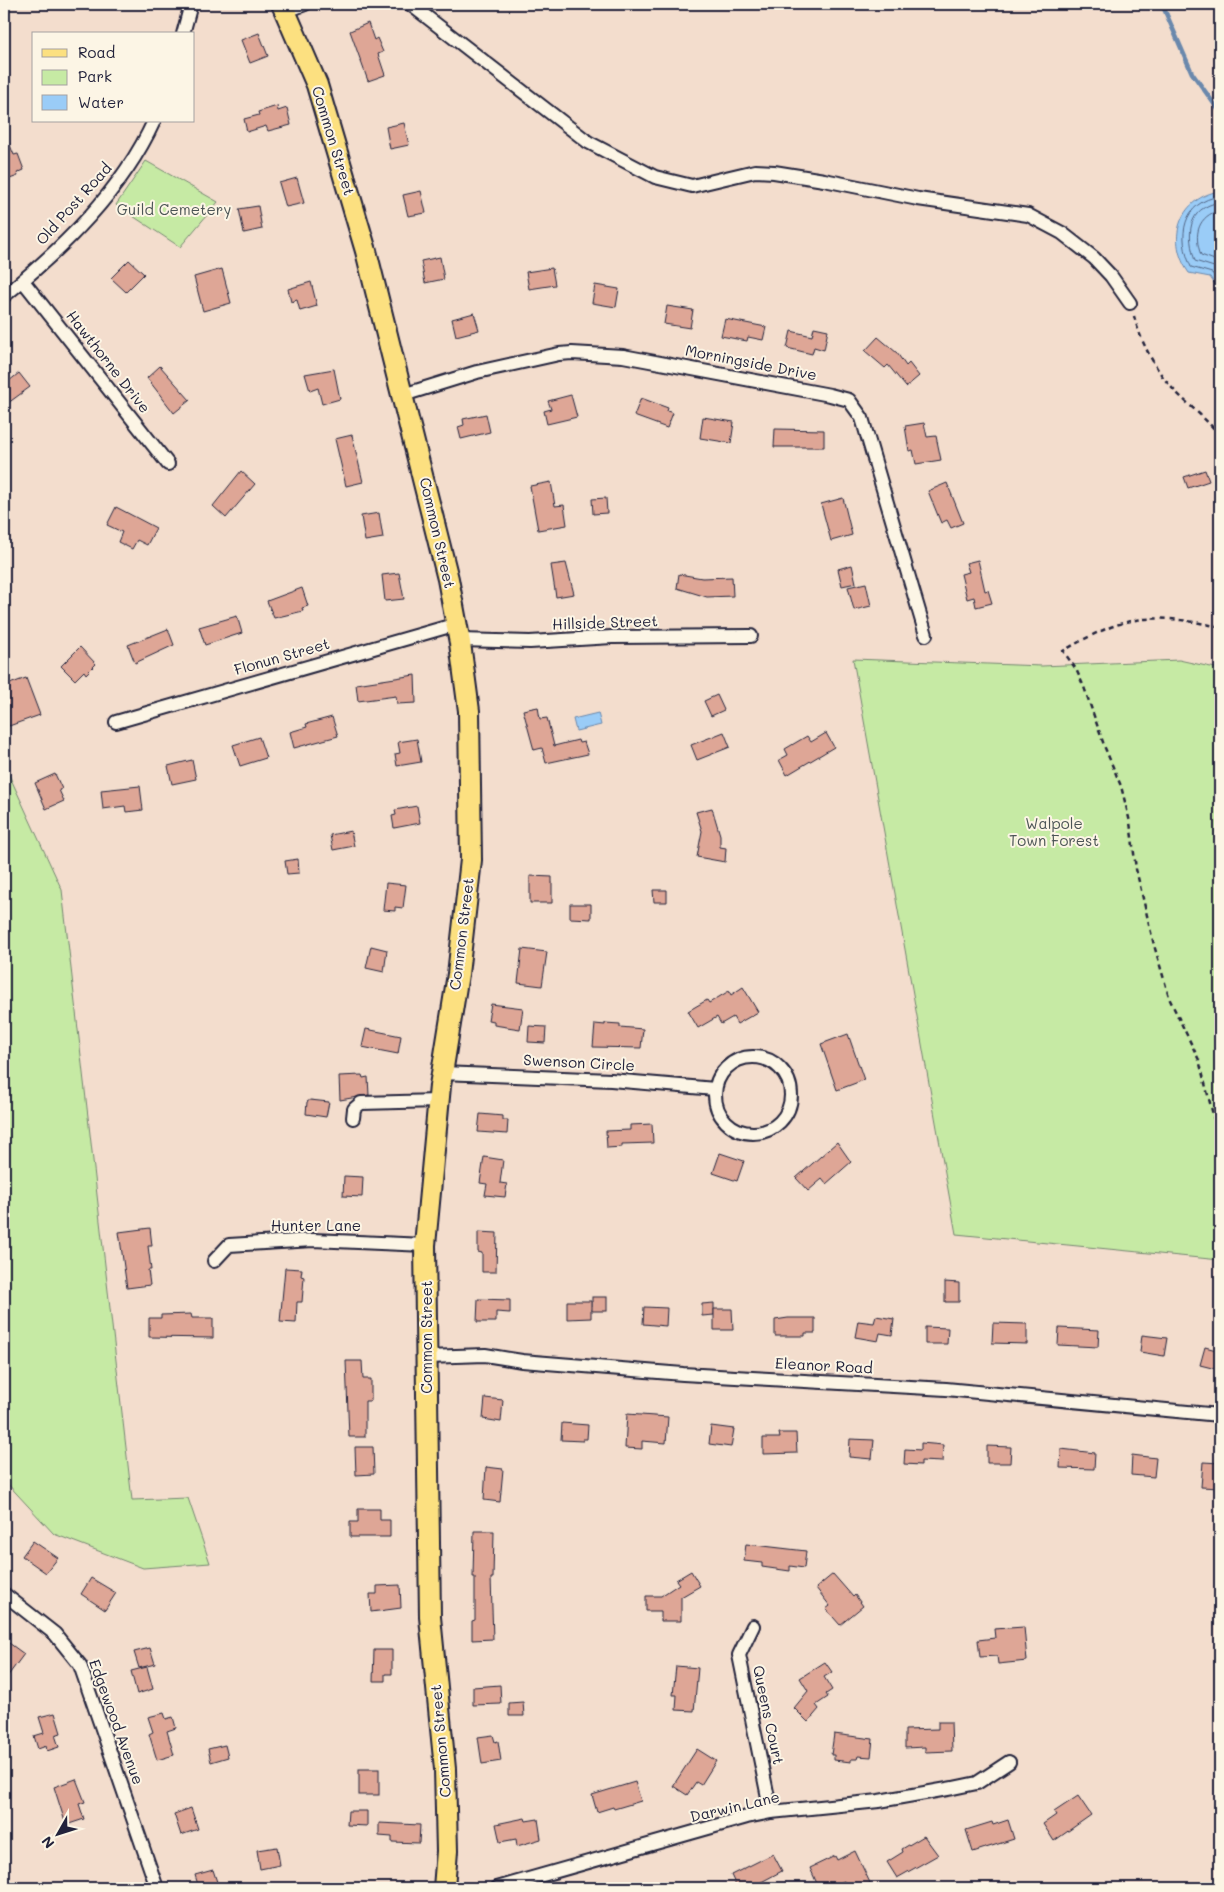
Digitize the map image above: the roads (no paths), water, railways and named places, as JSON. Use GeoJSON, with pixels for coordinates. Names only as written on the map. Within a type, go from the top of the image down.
{"type":"FeatureCollection","features":[{"type":"Feature","properties":{"kind":"main road","name":"Common Street"},"geometry":{"type":"LineString","coordinates":[[284,8],[302,47],[328,120],[403,395],[441,547],[465,675],[470,748],[471,860],[458,974],[438,1101],[426,1245],[430,1617],[445,1769],[447,1851],[444,1888]]}},
{"type":"Feature","properties":{"kind":"street"},"geometry":{"type":"LineString","coordinates":[[184,32],[191,4]]}},
{"type":"Feature","properties":{"kind":"street"},"geometry":{"type":"LineString","coordinates":[[284,8],[305,4]]}},
{"type":"Feature","properties":{"kind":"street"},"geometry":{"type":"LineString","coordinates":[[410,4],[588,142],[655,177],[692,186],[755,171],[774,172],[918,199],[1028,215],[1062,233],[1094,258],[1111,276],[1130,303]]}},
{"type":"Feature","properties":{"kind":"street","name":"Old Post Road"},"geometry":{"type":"LineString","coordinates":[[4,296],[23,281],[72,233],[124,175],[143,145],[154,122]]}},
{"type":"Feature","properties":{"kind":"street","name":"Hawthorne Drive"},"geometry":{"type":"LineString","coordinates":[[23,281],[168,464]]}},
{"type":"Feature","properties":{"kind":"street","name":"Morningside Drive"},"geometry":{"type":"LineString","coordinates":[[403,395],[477,372],[550,356],[591,353],[660,362],[849,400],[859,412],[865,426],[926,635]]}},
{"type":"Feature","properties":{"kind":"street","name":"Hillside Street"},"geometry":{"type":"LineString","coordinates":[[458,632],[530,642],[612,637],[751,636]]}},
{"type":"Feature","properties":{"kind":"street","name":"Flonun Street"},"geometry":{"type":"LineString","coordinates":[[116,722],[458,632]]}},
{"type":"Feature","properties":{"kind":"street"},"geometry":{"type":"LineString","coordinates":[[745,1058],[763,1058],[779,1067],[789,1083],[791,1101],[784,1118],[778,1125],[770,1130],[752,1134],[743,1133],[726,1124],[716,1108],[715,1089],[717,1080],[728,1066],[745,1058]]}},
{"type":"Feature","properties":{"kind":"street","name":"Swenson Circle"},"geometry":{"type":"LineString","coordinates":[[442,1073],[610,1080],[715,1089]]}},
{"type":"Feature","properties":{"kind":"street"},"geometry":{"type":"LineString","coordinates":[[353,1118],[354,1109],[361,1103],[371,1101],[438,1101]]}},
{"type":"Feature","properties":{"kind":"street","name":"Hunter Lane"},"geometry":{"type":"LineString","coordinates":[[214,1261],[229,1245],[313,1240],[426,1245]]}},
{"type":"Feature","properties":{"kind":"street","name":"Eleanor Road"},"geometry":{"type":"LineString","coordinates":[[427,1357],[485,1355],[683,1374],[946,1389],[1219,1415]]}},
{"type":"Feature","properties":{"kind":"street","name":"Edgewood Avenue"},"geometry":{"type":"LineString","coordinates":[[4,1594],[54,1634],[80,1665],[157,1888]]}},
{"type":"Feature","properties":{"kind":"street","name":"Queens Court"},"geometry":{"type":"LineString","coordinates":[[754,1626],[739,1655],[772,1812]]}},
{"type":"Feature","properties":{"kind":"street","name":"Darwin Lane"},"geometry":{"type":"LineString","coordinates":[[497,1888],[772,1812],[879,1801],[977,1783],[1009,1762]]}},
{"type":"Feature","properties":{"kind":"water"},"geometry":{"type":"Polygon","coordinates":[[[1220,191],[1220,292],[1210,277],[1189,273],[1181,257],[1178,245],[1178,232],[1181,220],[1195,201],[1220,191]]]}},
{"type":"Feature","properties":{"kind":"water"},"geometry":{"type":"Polygon","coordinates":[[[598,713],[601,725],[576,731],[573,719],[598,713]]]}},
{"type":"Feature","properties":{"kind":"waterway"},"geometry":{"type":"LineString","coordinates":[[1162,4],[1192,73],[1220,112]]}},
{"type":"Feature","properties":{"kind":"park label","name":"Guild Cemetery"},"geometry":{"type":"Point","coordinates":[174,210]}},
{"type":"Feature","properties":{"kind":"park label","name":"Walpole Town Forest"},"geometry":{"type":"Point","coordinates":[1054,832]}}]}
